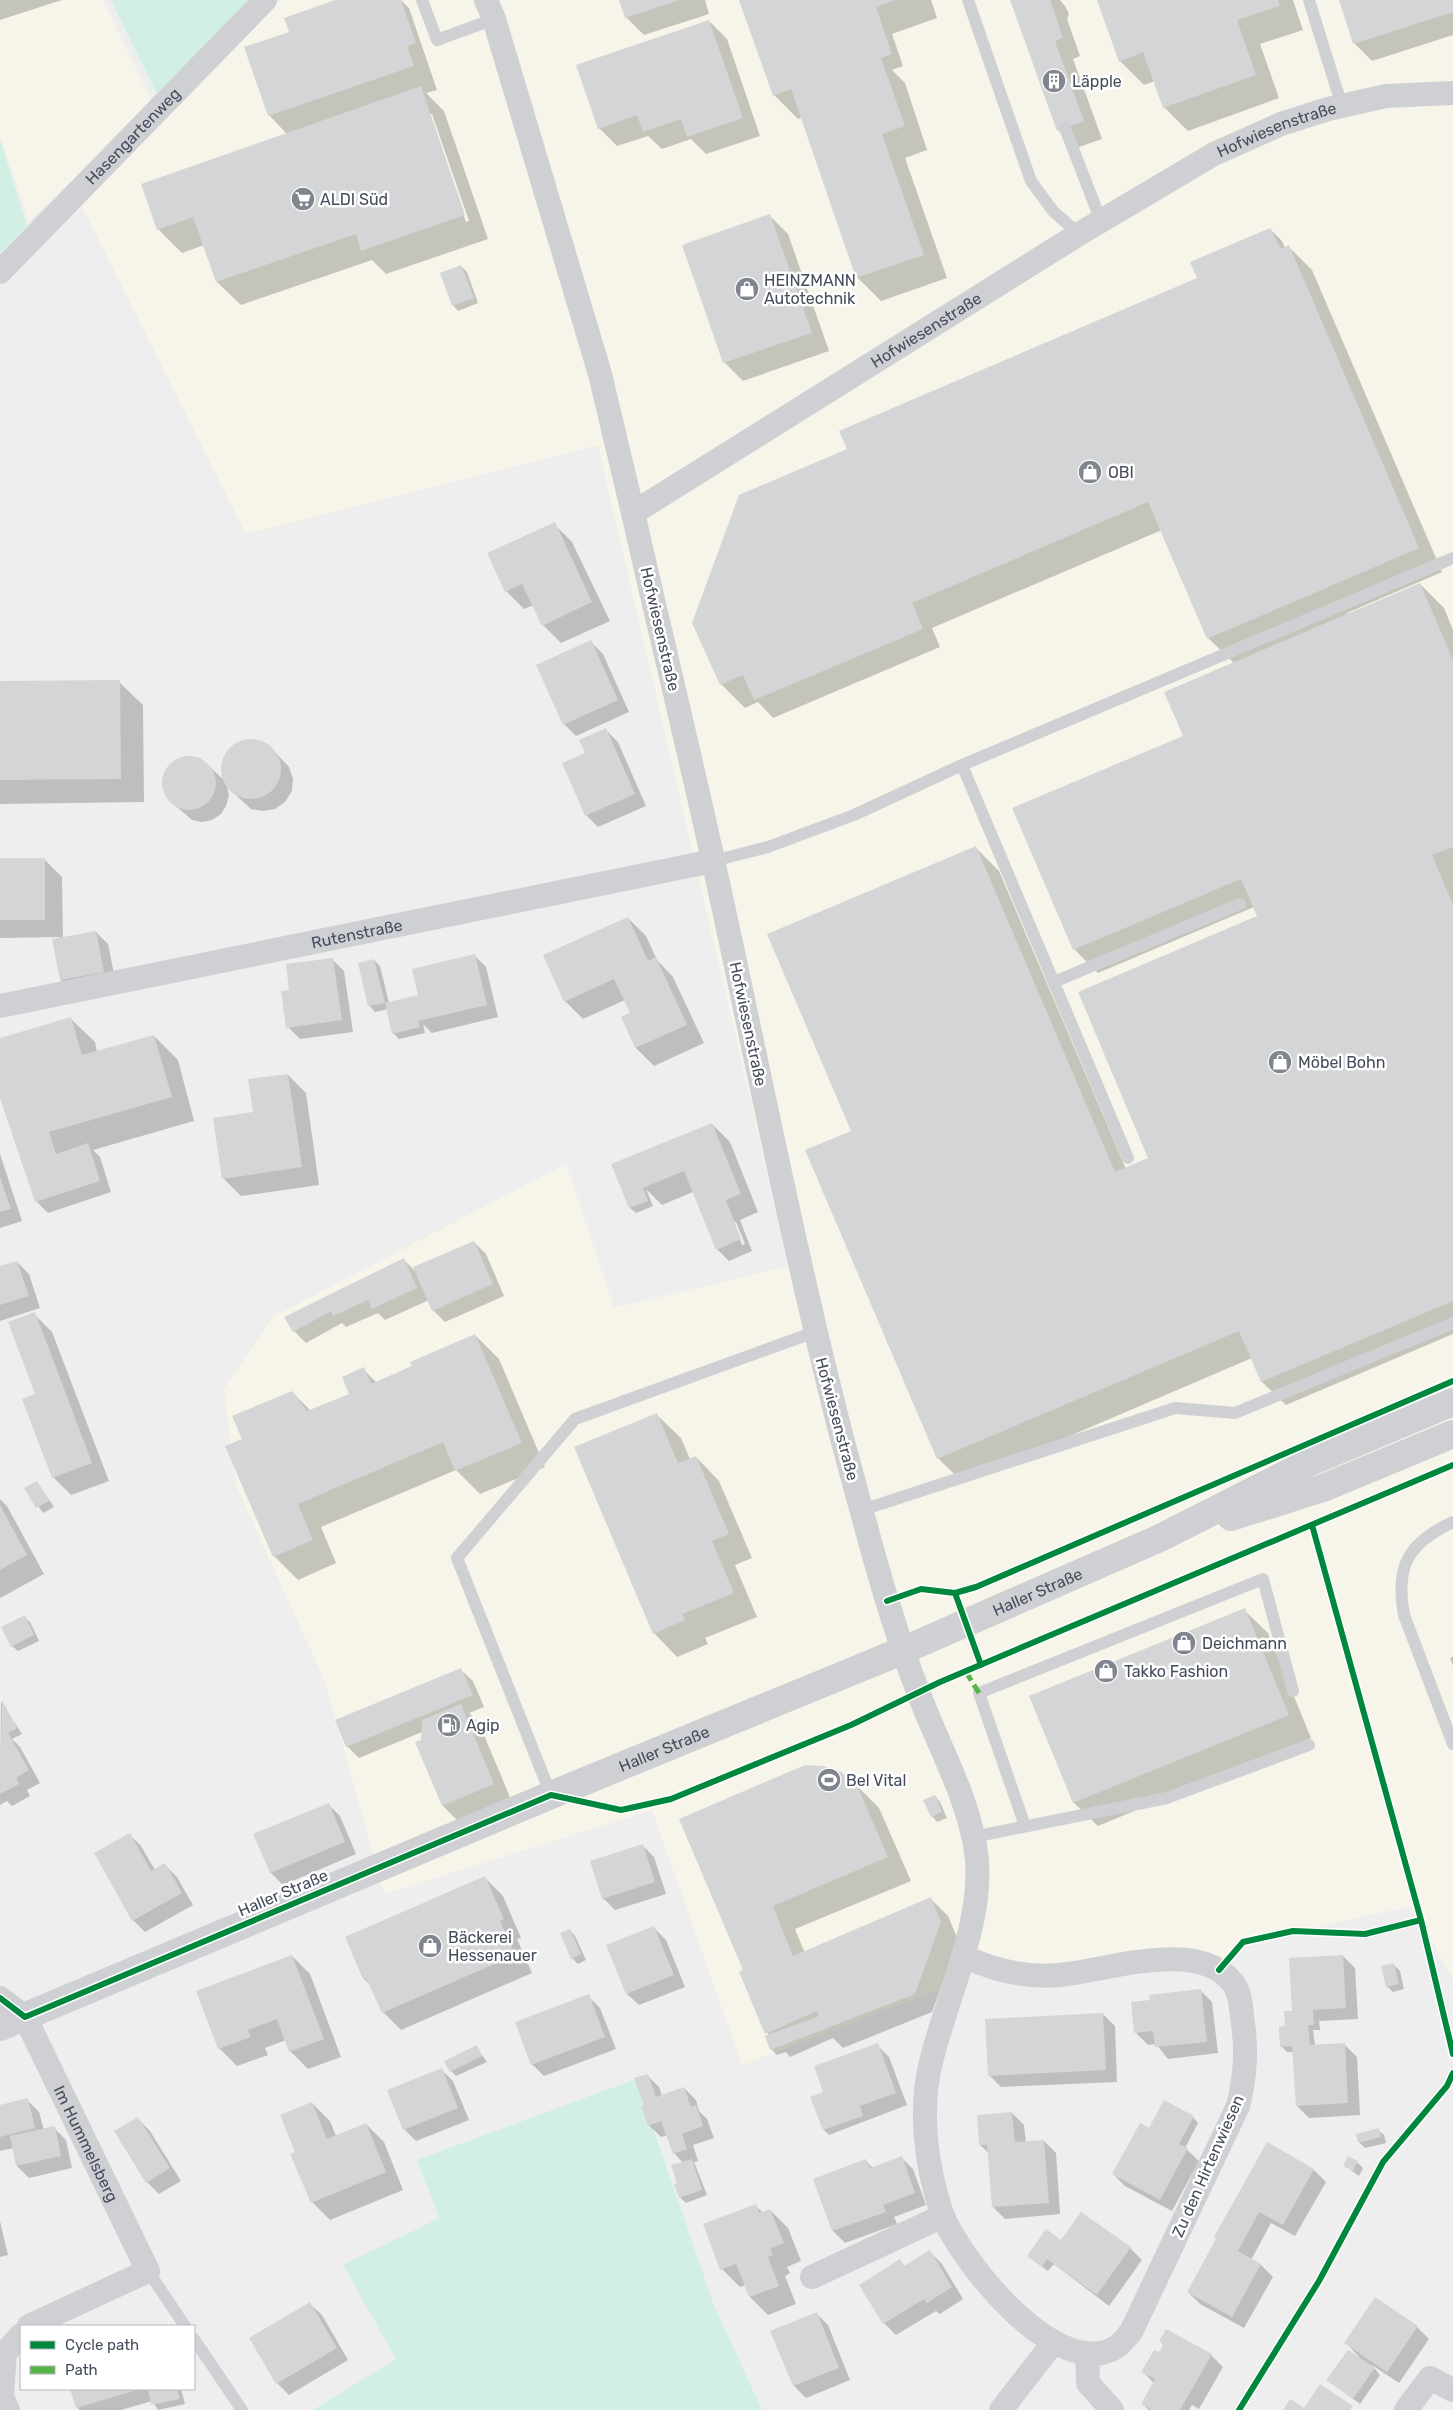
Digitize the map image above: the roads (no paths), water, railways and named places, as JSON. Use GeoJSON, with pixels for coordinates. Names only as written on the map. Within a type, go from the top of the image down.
{"type":"FeatureCollection","features":[{"type":"Feature","properties":{"kind":"main road","name":"Haller Straße"},"geometry":{"type":"LineString","coordinates":[[0,2027],[551,1795],[904,1650],[1160,1538],[1310,1462],[1453,1402]]}},
{"type":"Feature","properties":{"kind":"main road","name":"Haller Straße"},"geometry":{"type":"LineString","coordinates":[[1160,1538],[1322,1488],[1453,1434]]}},
{"type":"Feature","properties":{"kind":"street","name":"Hasengartenweg"},"geometry":{"type":"LineString","coordinates":[[0,272],[265,0]]}},
{"type":"Feature","properties":{"kind":"street"},"geometry":{"type":"LineString","coordinates":[[490,10],[600,374],[633,513]]}},
{"type":"Feature","properties":{"kind":"street","name":"Hofwiesenstraße"},"geometry":{"type":"LineString","coordinates":[[919,1694],[862,1510],[814,1332],[713,860],[633,513],[1079,234],[1214,154],[1281,124],[1342,106],[1386,96],[1453,92]]}},
{"type":"Feature","properties":{"kind":"street","name":"Rutenstraße"},"geometry":{"type":"LineString","coordinates":[[0,1006],[713,860]]}},
{"type":"Feature","properties":{"kind":"street","name":"Zu den Hirtenwiesen"},"geometry":{"type":"LineString","coordinates":[[919,1694],[957,1780],[974,1837],[978,1861],[976,1885],[963,1956],[930,2064],[925,2102],[926,2139],[931,2174],[943,2216],[964,2255],[984,2282],[1006,2304],[1053,2343],[1070,2351],[1087,2353],[1105,2352],[1120,2346],[1131,2332],[1238,2106],[1246,2074],[1246,2043],[1240,1999],[1234,1984],[1219,1970],[1198,1960],[1181,1958],[1161,1960],[1058,1975],[1026,1974],[989,1968],[963,1956]]}},
{"type":"Feature","properties":{"kind":"street"},"geometry":{"type":"LineString","coordinates":[[0,1998],[25,2017]]}},
{"type":"Feature","properties":{"kind":"street","name":"Im Hummelsberg"},"geometry":{"type":"LineString","coordinates":[[25,2017],[148,2271]]}},
{"type":"Feature","properties":{"kind":"street"},"geometry":{"type":"LineString","coordinates":[[812,2277],[943,2216]]}},
{"type":"Feature","properties":{"kind":"street"},"geometry":{"type":"LineString","coordinates":[[31,2325],[148,2271]]}},
{"type":"Feature","properties":{"kind":"street"},"geometry":{"type":"LineString","coordinates":[[8,2410],[2,2397],[4,2353],[20,2336]]}},
{"type":"Feature","properties":{"kind":"street"},"geometry":{"type":"LineString","coordinates":[[1001,2410],[1053,2343]]}},
{"type":"Feature","properties":{"kind":"street"},"geometry":{"type":"LineString","coordinates":[[1087,2353],[1088,2383],[1112,2410]]}},
{"type":"Feature","properties":{"kind":"street"},"geometry":{"type":"LineString","coordinates":[[1406,2410],[1430,2378],[1453,2390]]}},
{"type":"Feature","properties":{"kind":"lane"},"geometry":{"type":"LineString","coordinates":[[422,0],[437,40],[490,10]]}},
{"type":"Feature","properties":{"kind":"lane"},"geometry":{"type":"LineString","coordinates":[[968,0],[1031,181],[1053,211],[1079,234]]}},
{"type":"Feature","properties":{"kind":"lane"},"geometry":{"type":"LineString","coordinates":[[1310,0],[1342,106]]}},
{"type":"Feature","properties":{"kind":"lane"},"geometry":{"type":"LineString","coordinates":[[1065,128],[1101,221]]}},
{"type":"Feature","properties":{"kind":"lane"},"geometry":{"type":"LineString","coordinates":[[713,860],[768,847],[854,815],[962,765],[1453,558]]}},
{"type":"Feature","properties":{"kind":"lane"},"geometry":{"type":"LineString","coordinates":[[962,765],[1128,1158]]}},
{"type":"Feature","properties":{"kind":"lane"},"geometry":{"type":"LineString","coordinates":[[1054,982],[1240,904]]}},
{"type":"Feature","properties":{"kind":"lane"},"geometry":{"type":"LineString","coordinates":[[862,1510],[1175,1408],[1235,1413],[1453,1323]]}},
{"type":"Feature","properties":{"kind":"lane"},"geometry":{"type":"LineString","coordinates":[[551,1795],[457,1558],[575,1419],[814,1332]]}},
{"type":"Feature","properties":{"kind":"lane"},"geometry":{"type":"LineString","coordinates":[[1453,1524],[1426,1535],[1410,1553],[1402,1576],[1401,1595],[1404,1615],[1453,1744]]}},
{"type":"Feature","properties":{"kind":"lane"},"geometry":{"type":"LineString","coordinates":[[1025,1826],[979,1693],[1263,1579],[1293,1691]]}},
{"type":"Feature","properties":{"kind":"lane"},"geometry":{"type":"LineString","coordinates":[[974,1837],[1167,1798],[1309,1745]]}},
{"type":"Feature","properties":{"kind":"lane","name":"Im Hummelsberg"},"geometry":{"type":"LineString","coordinates":[[148,2271],[184,2325]]}},
{"type":"Feature","properties":{"kind":"lane"},"geometry":{"type":"LineString","coordinates":[[195,2340],[242,2410]]}},
{"type":"Feature","properties":{"kind":"place","name":"Läpple"},"geometry":{"type":"Point","coordinates":[1054,81]}},
{"type":"Feature","properties":{"kind":"place","name":"ALDI Süd"},"geometry":{"type":"Point","coordinates":[303,199]}},
{"type":"Feature","properties":{"kind":"place","name":"HEINZMANN Autotechnik"},"geometry":{"type":"Point","coordinates":[747,289]}},
{"type":"Feature","properties":{"kind":"place","name":"OBI"},"geometry":{"type":"Point","coordinates":[1090,472]}},
{"type":"Feature","properties":{"kind":"place","name":"Möbel Bohn"},"geometry":{"type":"Point","coordinates":[1280,1062]}},
{"type":"Feature","properties":{"kind":"place","name":"Deichmann"},"geometry":{"type":"Point","coordinates":[1184,1643]}},
{"type":"Feature","properties":{"kind":"place","name":"Takko Fashion"},"geometry":{"type":"Point","coordinates":[1106,1671]}},
{"type":"Feature","properties":{"kind":"place","name":"Agip"},"geometry":{"type":"Point","coordinates":[449,1725]}},
{"type":"Feature","properties":{"kind":"place","name":"Bel Vital"},"geometry":{"type":"Point","coordinates":[829,1780]}},
{"type":"Feature","properties":{"kind":"place","name":"Bäckerei Hessenauer"},"geometry":{"type":"Point","coordinates":[430,1946]}}]}
